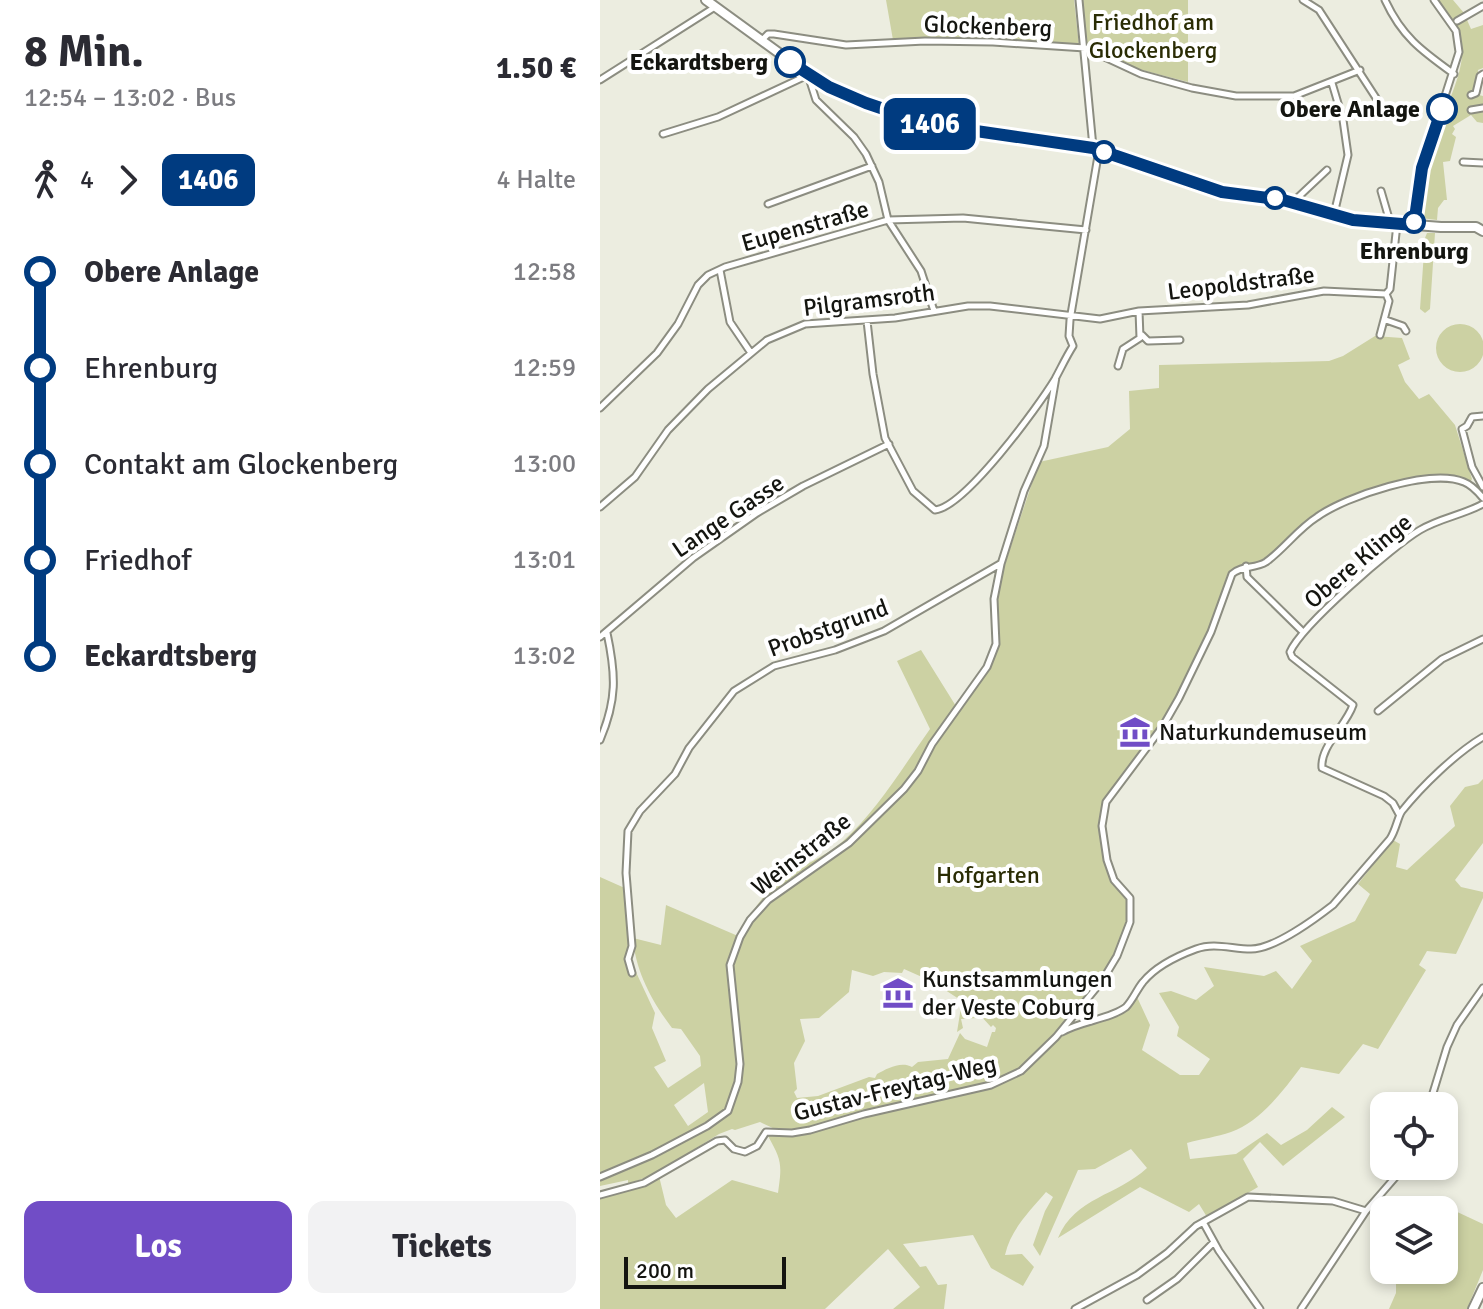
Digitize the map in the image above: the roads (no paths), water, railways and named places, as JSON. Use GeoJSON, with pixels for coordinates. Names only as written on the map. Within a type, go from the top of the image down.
{"type":"FeatureCollection","features":[{"type":"Feature","properties":{"kind":"street"},"geometry":{"type":"LineString","coordinates":[[706,0],[808,75],[866,103],[928,124],[1096,149],[1213,190],[1293,202],[1334,215],[1482,230]]}},
{"type":"Feature","properties":{"kind":"street"},"geometry":{"type":"LineString","coordinates":[[867,321],[877,399],[889,444],[913,491],[935,510],[944,508],[969,490],[1056,377],[1073,346],[1069,336],[1071,316],[1096,149],[1079,0]]}},
{"type":"Feature","properties":{"kind":"street"},"geometry":{"type":"LineString","coordinates":[[1303,0],[1319,10],[1378,101]]}},
{"type":"Feature","properties":{"kind":"street"},"geometry":{"type":"LineString","coordinates":[[1385,0],[1399,27],[1412,43],[1454,74]]}},
{"type":"Feature","properties":{"kind":"street"},"geometry":{"type":"LineString","coordinates":[[1414,225],[1422,168],[1459,52],[1456,31],[1434,0]]}},
{"type":"Feature","properties":{"kind":"street"},"geometry":{"type":"LineString","coordinates":[[1457,21],[1483,6]]}},
{"type":"Feature","properties":{"kind":"street"},"geometry":{"type":"LineString","coordinates":[[600,80],[715,7]]}},
{"type":"Feature","properties":{"kind":"street","name":"Glockenberg"},"geometry":{"type":"LineString","coordinates":[[761,41],[768,34],[774,34],[846,45],[933,41],[1085,48],[1141,74],[1236,96],[1294,96],[1360,70]]}},
{"type":"Feature","properties":{"kind":"street"},"geometry":{"type":"LineString","coordinates":[[1471,95],[1476,93],[1483,74]]}},
{"type":"Feature","properties":{"kind":"street"},"geometry":{"type":"LineString","coordinates":[[663,134],[718,117],[808,75]]}},
{"type":"Feature","properties":{"kind":"street"},"geometry":{"type":"LineString","coordinates":[[808,75],[816,100],[859,143],[872,166],[888,220],[921,271],[934,311]]}},
{"type":"Feature","properties":{"kind":"street"},"geometry":{"type":"LineString","coordinates":[[1332,83],[1343,120],[1348,155],[1334,215]]}},
{"type":"Feature","properties":{"kind":"street"},"geometry":{"type":"LineString","coordinates":[[1471,110],[1483,108]]}},
{"type":"Feature","properties":{"kind":"street"},"geometry":{"type":"LineString","coordinates":[[1463,162],[1483,163]]}},
{"type":"Feature","properties":{"kind":"street"},"geometry":{"type":"LineString","coordinates":[[768,204],[872,166]]}},
{"type":"Feature","properties":{"kind":"street"},"geometry":{"type":"LineString","coordinates":[[1293,202],[1299,193],[1327,170]]}},
{"type":"Feature","properties":{"kind":"street"},"geometry":{"type":"LineString","coordinates":[[1380,335],[1389,301],[1386,294],[1390,289],[1394,223],[1381,191]]}},
{"type":"Feature","properties":{"kind":"street","name":"Eupenstraße"},"geometry":{"type":"LineString","coordinates":[[600,408],[657,353],[678,324],[698,285],[708,275],[722,269],[888,220],[963,218],[1086,230]]}},
{"type":"Feature","properties":{"kind":"street"},"geometry":{"type":"LineString","coordinates":[[722,269],[730,322],[751,353]]}},
{"type":"Feature","properties":{"kind":"street","name":"Leopoldstraße"},"geometry":{"type":"LineString","coordinates":[[1100,319],[1139,311],[1248,305],[1324,291],[1386,294]]}},
{"type":"Feature","properties":{"kind":"street","name":"Pilgramsroth"},"geometry":{"type":"LineString","coordinates":[[600,507],[635,477],[684,412],[751,353],[776,335],[805,324],[867,321],[990,306],[1100,319]]}},
{"type":"Feature","properties":{"kind":"street"},"geometry":{"type":"LineString","coordinates":[[1118,366],[1123,349],[1138,340],[1141,334],[1139,311]]}},
{"type":"Feature","properties":{"kind":"street"},"geometry":{"type":"LineString","coordinates":[[1398,323],[1405,319]]}},
{"type":"Feature","properties":{"kind":"street"},"geometry":{"type":"LineString","coordinates":[[1386,320],[1398,323],[1406,331]]}},
{"type":"Feature","properties":{"kind":"street"},"geometry":{"type":"LineString","coordinates":[[1141,334],[1148,341],[1180,340]]}},
{"type":"Feature","properties":{"kind":"street"},"geometry":{"type":"LineString","coordinates":[[1001,564],[1024,491],[1044,446],[1056,377]]}},
{"type":"Feature","properties":{"kind":"street"},"geometry":{"type":"LineString","coordinates":[[1483,416],[1472,417],[1462,429],[1472,467],[1483,487]]}},
{"type":"Feature","properties":{"kind":"street","name":"Lange Gasse"},"geometry":{"type":"LineString","coordinates":[[600,637],[693,558],[757,513],[803,486],[879,452],[889,444]]}},
{"type":"Feature","properties":{"kind":"street"},"geometry":{"type":"LineString","coordinates":[[1399,814],[1393,803],[1384,796],[1322,768],[1325,752],[1353,705],[1292,657],[1290,649],[1303,632],[1247,577],[1246,566],[1264,563],[1326,511],[1404,482],[1452,479],[1466,483],[1483,501]]}},
{"type":"Feature","properties":{"kind":"street","name":"Obere Klinge"},"geometry":{"type":"LineString","coordinates":[[1303,632],[1411,535],[1462,514],[1483,501]]}},
{"type":"Feature","properties":{"kind":"street","name":"Probstgrund"},"geometry":{"type":"LineString","coordinates":[[632,973],[628,959],[632,946],[626,873],[628,831],[640,811],[675,774],[689,748],[734,691],[774,666],[835,650],[884,631],[1001,564]]}},
{"type":"Feature","properties":{"kind":"street","name":"Weinstraße"},"geometry":{"type":"LineString","coordinates":[[600,1177],[694,1134],[728,1111],[739,1076],[730,965],[740,937],[758,909],[849,843],[918,771],[932,744],[977,683],[993,655],[997,635],[994,599],[1001,564]]}},
{"type":"Feature","properties":{"kind":"street","name":"Gustav-Freytag-Weg"},"geometry":{"type":"LineString","coordinates":[[600,1195],[644,1183],[717,1141],[725,1140],[734,1149],[745,1152],[753,1149],[765,1134],[771,1132],[810,1130],[864,1114],[991,1085],[1021,1071],[1058,1034],[1102,981],[1117,956],[1130,922],[1130,898],[1114,880],[1107,860],[1102,826],[1106,802],[1166,720],[1201,655],[1232,574],[1246,566]]}},
{"type":"Feature","properties":{"kind":"street"},"geometry":{"type":"LineString","coordinates":[[600,740],[611,713],[614,693],[614,667],[607,633]]}},
{"type":"Feature","properties":{"kind":"street"},"geometry":{"type":"LineString","coordinates":[[1378,711],[1442,659],[1483,639]]}},
{"type":"Feature","properties":{"kind":"street","name":"Gustav-Freytag-Weg"},"geometry":{"type":"LineString","coordinates":[[1058,1034],[1126,1007],[1152,973],[1187,953],[1208,946],[1264,947],[1318,916],[1333,905],[1390,839],[1397,827],[1399,814],[1446,767],[1483,737]]}},
{"type":"Feature","properties":{"kind":"street"},"geometry":{"type":"LineString","coordinates":[[1433,1092],[1457,1025],[1483,988]]}},
{"type":"Feature","properties":{"kind":"street"},"geometry":{"type":"LineString","coordinates":[[1077,1009],[1079,1017],[1085,1021]]}},
{"type":"Feature","properties":{"kind":"street"},"geometry":{"type":"LineString","coordinates":[[1301,1309],[1366,1211],[1393,1180]]}},
{"type":"Feature","properties":{"kind":"street"},"geometry":{"type":"LineString","coordinates":[[1075,1309],[1153,1265],[1203,1222],[1248,1197],[1333,1201],[1366,1211]]}},
{"type":"Feature","properties":{"kind":"street"},"geometry":{"type":"LineString","coordinates":[[1203,1222],[1260,1309]]}},
{"type":"Feature","properties":{"kind":"street"},"geometry":{"type":"LineString","coordinates":[[1147,1300],[1177,1279],[1214,1242]]}},
{"type":"Feature","properties":{"kind":"street"},"geometry":{"type":"LineString","coordinates":[[1473,1309],[1483,1288]]}},
{"type":"Feature","properties":{"kind":"place","name":"Eckardtsberg"},"geometry":{"type":"Point","coordinates":[790,62]}},
{"type":"Feature","properties":{"kind":"place","name":"Obere Anlage"},"geometry":{"type":"Point","coordinates":[1442,109]}},
{"type":"Feature","properties":{"kind":"place","name":"Ehrenburg"},"geometry":{"type":"Point","coordinates":[1414,222]}},
{"type":"Feature","properties":{"kind":"place","name":"Naturkundemuseum"},"geometry":{"type":"Point","coordinates":[1135,732]}},
{"type":"Feature","properties":{"kind":"place","name":"Kunstsammlungen der Veste Coburg"},"geometry":{"type":"Point","coordinates":[898,993]}},
{"type":"Feature","properties":{"kind":"park label","name":"Friedhof am Glockenberg"},"geometry":{"type":"Point","coordinates":[1153,36]}},
{"type":"Feature","properties":{"kind":"park label","name":"Hofgarten"},"geometry":{"type":"Point","coordinates":[988,875]}}]}
